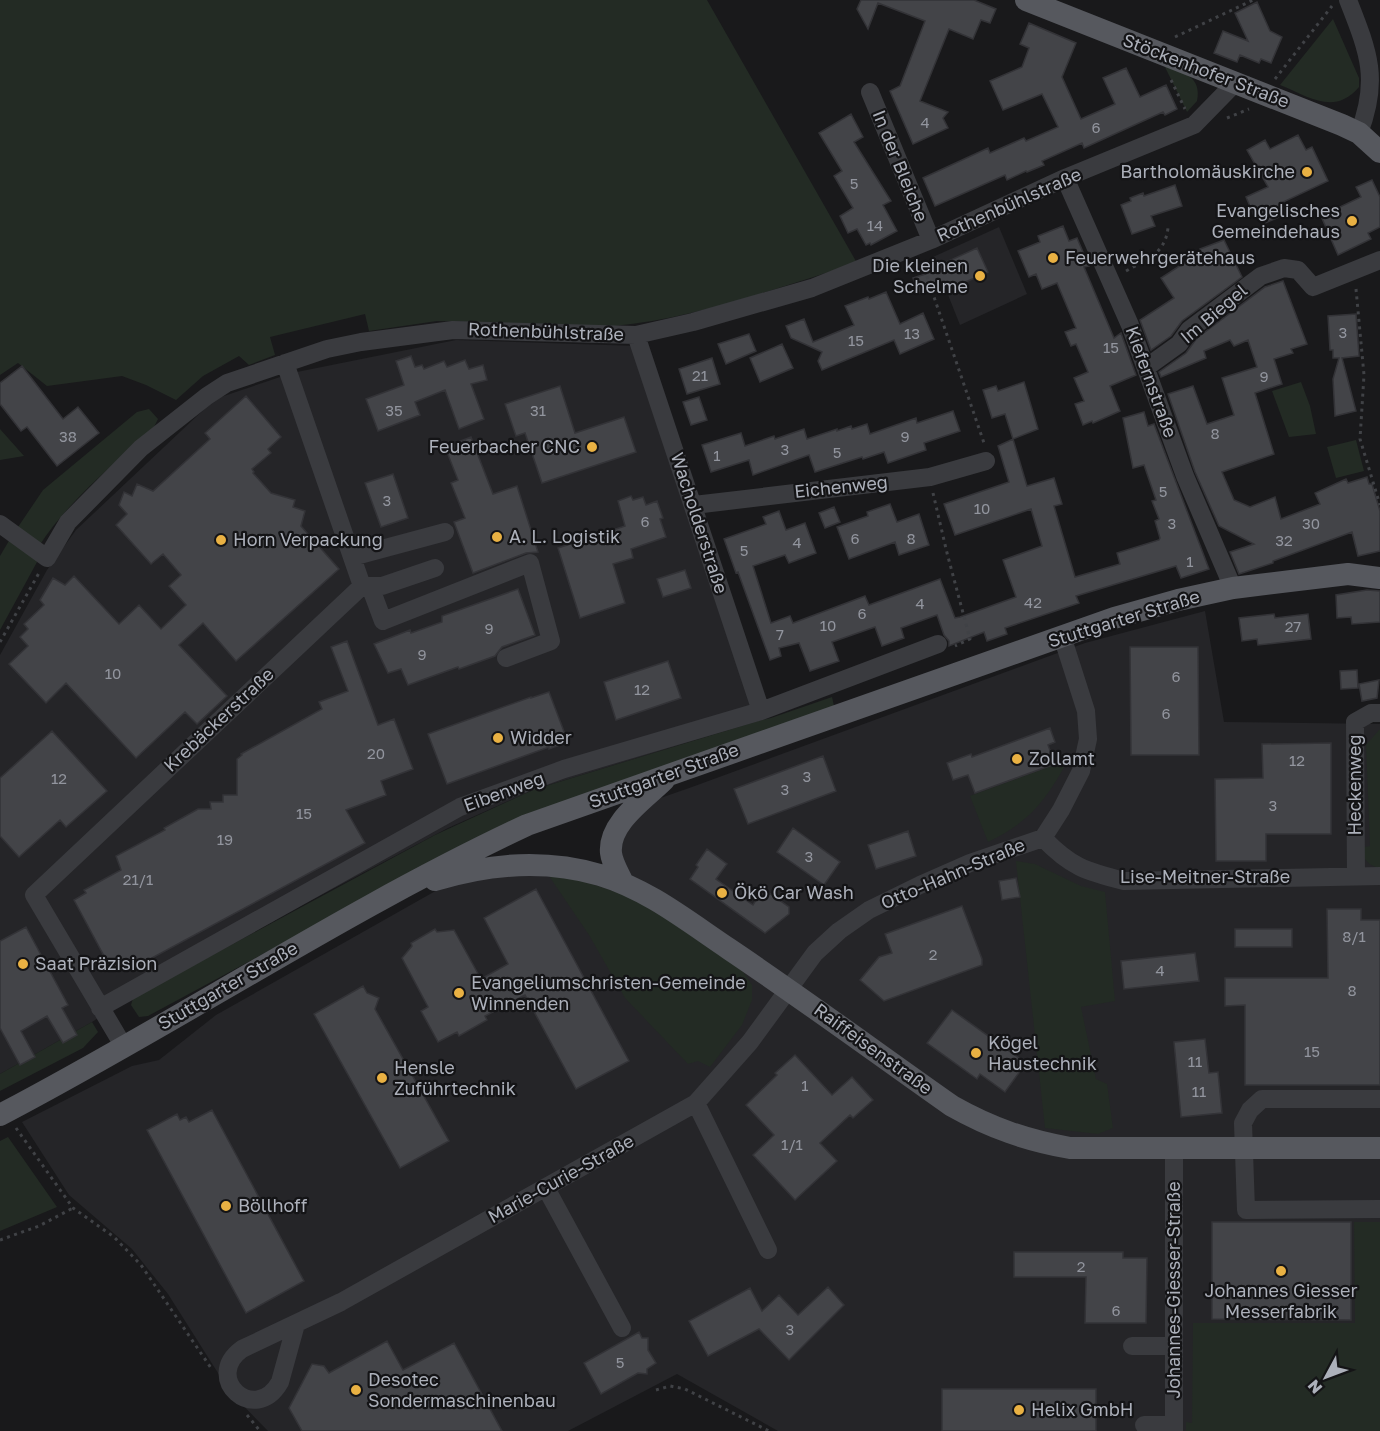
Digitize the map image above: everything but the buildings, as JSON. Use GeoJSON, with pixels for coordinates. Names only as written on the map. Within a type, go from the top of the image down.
{"type":"FeatureCollection","features":[{"type":"Feature","properties":{"kind":"main road","name":"Stöckenhofer Straße"},"geometry":{"type":"LineString","coordinates":[[1026,0],[1267,94],[1359,133],[1380,152]]}},
{"type":"Feature","properties":{"kind":"main road"},"geometry":{"type":"LineString","coordinates":[[1348,574],[1380,564]]}},
{"type":"Feature","properties":{"kind":"main road","name":"Stuttgarter Straße"},"geometry":{"type":"LineString","coordinates":[[2,1111],[124,1047],[309,939],[458,858],[527,825],[1114,618],[1178,600],[1233,588],[1348,574],[1380,578]]}},
{"type":"Feature","properties":{"kind":"main road"},"geometry":{"type":"LineString","coordinates":[[623,883],[610,853],[612,837],[623,817],[669,774]]}},
{"type":"Feature","properties":{"kind":"main road","name":"Raiffeisenstraße"},"geometry":{"type":"LineString","coordinates":[[396,892],[458,873],[509,865],[574,869],[623,883],[657,899],[788,988],[942,1099],[980,1122],[1012,1135],[1070,1148],[1380,1148]]}},
{"type":"Feature","properties":{"kind":"street"},"geometry":{"type":"LineString","coordinates":[[1348,0],[1372,66],[1372,101],[1359,133]]}},
{"type":"Feature","properties":{"kind":"street","name":"Rothenbühlstraße"},"geometry":{"type":"LineString","coordinates":[[47,558],[68,522],[141,448],[227,383],[327,349],[361,342],[453,330],[636,335],[693,322],[812,288],[924,243],[1065,178],[1194,125],[1236,82]]}},
{"type":"Feature","properties":{"kind":"street","name":"In der Bleiche"},"geometry":{"type":"LineString","coordinates":[[870,92],[924,243]]}},
{"type":"Feature","properties":{"kind":"street","name":"Kiefernstraße"},"geometry":{"type":"LineString","coordinates":[[1065,178],[1147,367],[1185,476],[1233,588]]}},
{"type":"Feature","properties":{"kind":"street","name":"Im Biegel"},"geometry":{"type":"LineString","coordinates":[[1147,367],[1179,344],[1189,330],[1261,276],[1284,268],[1299,270],[1313,287],[1380,260]]}},
{"type":"Feature","properties":{"kind":"street","name":"Wacholderstraße"},"geometry":{"type":"LineString","coordinates":[[636,335],[761,711]]}},
{"type":"Feature","properties":{"kind":"street"},"geometry":{"type":"LineString","coordinates":[[285,363],[352,557],[383,621],[530,563],[550,641],[506,658]]}},
{"type":"Feature","properties":{"kind":"street","name":"Eichenweg"},"geometry":{"type":"LineString","coordinates":[[694,505],[930,477],[986,461]]}},
{"type":"Feature","properties":{"kind":"street"},"geometry":{"type":"LineString","coordinates":[[0,524],[47,558]]}},
{"type":"Feature","properties":{"kind":"street"},"geometry":{"type":"LineString","coordinates":[[352,557],[445,532]]}},
{"type":"Feature","properties":{"kind":"street"},"geometry":{"type":"LineString","coordinates":[[366,586],[381,586],[435,568]]}},
{"type":"Feature","properties":{"kind":"street","name":"Krebäckerstraße"},"geometry":{"type":"LineString","coordinates":[[124,1047],[34,895],[366,586]]}},
{"type":"Feature","properties":{"kind":"street","name":"Otto-Hahn-Straße"},"geometry":{"type":"LineString","coordinates":[[788,988],[815,952],[839,931],[869,910],[970,863],[1043,838],[1061,810],[1081,771],[1088,739],[1086,711],[1062,636]]}},
{"type":"Feature","properties":{"kind":"street","name":"Eibenweg"},"geometry":{"type":"LineString","coordinates":[[100,1008],[460,807],[564,769],[761,711],[938,644]]}},
{"type":"Feature","properties":{"kind":"street","name":"Heckenweg"},"geometry":{"type":"LineString","coordinates":[[1356,876],[1354,722],[1371,713],[1380,713]]}},
{"type":"Feature","properties":{"kind":"street","name":"Lise-Meitner-Straße"},"geometry":{"type":"LineString","coordinates":[[1043,838],[1061,857],[1088,872],[1124,881],[1380,876]]}},
{"type":"Feature","properties":{"kind":"street","name":"Marie-Curie-Straße"},"geometry":{"type":"LineString","coordinates":[[232,1388],[227,1371],[235,1354],[242,1349],[341,1302],[696,1103],[750,1042],[788,988]]}},
{"type":"Feature","properties":{"kind":"street"},"geometry":{"type":"LineString","coordinates":[[1380,1099],[1262,1099],[1250,1110],[1243,1123],[1246,1210],[1380,1209]]}},
{"type":"Feature","properties":{"kind":"street"},"geometry":{"type":"LineString","coordinates":[[696,1103],[768,1250]]}},
{"type":"Feature","properties":{"kind":"street","name":"Johannes-Giesser-Straße"},"geometry":{"type":"LineString","coordinates":[[1174,1148],[1174,1428]]}},
{"type":"Feature","properties":{"kind":"street"},"geometry":{"type":"LineString","coordinates":[[546,1188],[622,1328]]}},
{"type":"Feature","properties":{"kind":"street"},"geometry":{"type":"LineString","coordinates":[[232,1388],[245,1398],[253,1400],[269,1396],[280,1382],[296,1324]]}},
{"type":"Feature","properties":{"kind":"street"},"geometry":{"type":"LineString","coordinates":[[1132,1346],[1173,1346]]}},
{"type":"Feature","properties":{"kind":"street"},"geometry":{"type":"LineString","coordinates":[[1144,1425],[1174,1428]]}},
{"type":"Feature","properties":{"kind":"path"},"geometry":{"type":"LineString","coordinates":[[1194,125],[1157,51],[1169,40],[1252,0]]}},
{"type":"Feature","properties":{"kind":"path"},"geometry":{"type":"LineString","coordinates":[[1224,119],[1262,104],[1271,85],[1336,0]]}},
{"type":"Feature","properties":{"kind":"path"},"geometry":{"type":"LineString","coordinates":[[1110,278],[1158,252],[1167,242],[1168,228]]}},
{"type":"Feature","properties":{"kind":"path"},"geometry":{"type":"LineString","coordinates":[[924,243],[984,444],[986,461]]}},
{"type":"Feature","properties":{"kind":"path"},"geometry":{"type":"LineString","coordinates":[[1344,275],[1356,289],[1364,375],[1360,439],[1380,505]]}},
{"type":"Feature","properties":{"kind":"path"},"geometry":{"type":"LineString","coordinates":[[930,477],[970,639],[948,648],[938,644]]}},
{"type":"Feature","properties":{"kind":"path"},"geometry":{"type":"LineString","coordinates":[[0,642],[47,558]]}},
{"type":"Feature","properties":{"kind":"path"},"geometry":{"type":"LineString","coordinates":[[2,1111],[73,1208],[114,1238],[141,1265],[217,1377],[232,1388]]}},
{"type":"Feature","properties":{"kind":"path"},"geometry":{"type":"LineString","coordinates":[[0,1240],[39,1226],[73,1208]]}},
{"type":"Feature","properties":{"kind":"path"},"geometry":{"type":"LineString","coordinates":[[656,1390],[670,1386],[685,1389],[769,1431]]}},
{"type":"Feature","properties":{"kind":"shaded area"},"geometry":{"type":"Polygon","coordinates":[[[0,0],[707,0],[857,263],[706,309],[614,326],[437,321],[369,331],[365,314],[270,337],[275,355],[249,365],[239,356],[203,376],[176,400],[122,376],[47,386],[18,363],[0,375],[0,0]]]}},
{"type":"Feature","properties":{"kind":"shaded area"},"geometry":{"type":"Polygon","coordinates":[[[1333,19],[1359,78],[1359,87],[1350,96],[1331,102],[1312,99],[1280,85],[1333,19]]]}},
{"type":"Feature","properties":{"kind":"shaded area"},"geometry":{"type":"Polygon","coordinates":[[[1164,65],[1184,73],[1197,86],[1197,101],[1187,112],[1164,65]]]}},
{"type":"Feature","properties":{"kind":"shaded area","name":"Die kleinen Schelme"},"geometry":{"type":"Polygon","coordinates":[[[999,227],[1027,294],[960,325],[933,257],[999,227]]]}},
{"type":"Feature","properties":{"kind":"shaded area"},"geometry":{"type":"Polygon","coordinates":[[[456,340],[637,346],[758,721],[533,790],[448,828],[136,993],[92,1022],[0,1074],[0,655],[47,570],[76,530],[215,399],[292,373],[456,340]]]}},
{"type":"Feature","properties":{"kind":"shaded area"},"geometry":{"type":"Polygon","coordinates":[[[1301,382],[1310,406],[1316,434],[1289,437],[1272,391],[1301,382]]]}},
{"type":"Feature","properties":{"kind":"shaded area"},"geometry":{"type":"Polygon","coordinates":[[[149,409],[158,419],[153,429],[77,499],[39,546],[16,530],[43,490],[137,412],[149,409]]]}},
{"type":"Feature","properties":{"kind":"shaded area"},"geometry":{"type":"Polygon","coordinates":[[[0,429],[24,456],[0,460],[0,429]]]}},
{"type":"Feature","properties":{"kind":"shaded area"},"geometry":{"type":"Polygon","coordinates":[[[1356,440],[1364,471],[1336,478],[1327,447],[1356,440]]]}},
{"type":"Feature","properties":{"kind":"shaded area"},"geometry":{"type":"Polygon","coordinates":[[[10,539],[37,562],[0,630],[0,556],[10,539]]]}},
{"type":"Feature","properties":{"kind":"shaded area"},"geometry":{"type":"Polygon","coordinates":[[[1205,611],[1224,722],[1380,724],[1380,1431],[778,1431],[677,1374],[568,1431],[268,1431],[230,1392],[168,1294],[132,1249],[69,1195],[22,1122],[132,1066],[159,1060],[216,1015],[439,889],[469,879],[547,873],[616,888],[619,837],[652,801],[1085,643],[1205,611]]]}},
{"type":"Feature","properties":{"kind":"shaded area"},"geometry":{"type":"Polygon","coordinates":[[[832,697],[834,706],[396,882],[148,1016],[139,1017],[131,1005],[133,998],[435,835],[533,790],[771,718],[832,697]]]}},
{"type":"Feature","properties":{"kind":"shaded area"},"geometry":{"type":"Polygon","coordinates":[[[1379,730],[1380,868],[1372,866],[1367,861],[1360,848],[1370,846],[1366,745],[1379,730]]]}},
{"type":"Feature","properties":{"kind":"shaded area"},"geometry":{"type":"Polygon","coordinates":[[[1068,760],[1036,808],[1015,827],[988,842],[970,796],[1068,760]]]}},
{"type":"Feature","properties":{"kind":"shaded area"},"geometry":{"type":"Polygon","coordinates":[[[1016,861],[1035,864],[1081,886],[1105,892],[1115,1001],[1081,1007],[1096,1079],[1107,1084],[1113,1128],[1098,1134],[1045,1128],[1016,861]]]}},
{"type":"Feature","properties":{"kind":"shaded area"},"geometry":{"type":"Polygon","coordinates":[[[547,873],[564,875],[644,901],[740,967],[752,985],[752,1000],[742,1025],[710,1067],[698,1061],[688,1064],[625,998],[589,935],[547,873]]]}},
{"type":"Feature","properties":{"kind":"shaded area"},"geometry":{"type":"Polygon","coordinates":[[[92,1022],[98,1032],[83,1048],[0,1091],[0,1074],[92,1022]]]}},
{"type":"Feature","properties":{"kind":"shaded area"},"geometry":{"type":"Polygon","coordinates":[[[8,1137],[57,1207],[0,1231],[0,1141],[8,1137]]]}},
{"type":"Feature","properties":{"kind":"shaded area"},"geometry":{"type":"Polygon","coordinates":[[[1354,1222],[1380,1222],[1380,1431],[1186,1431],[1186,1422],[1192,1423],[1193,1323],[1355,1323],[1354,1222]]]}},
{"type":"Feature","properties":{"kind":"place","name":"Bartholomäuskirche"},"geometry":{"type":"Point","coordinates":[1307,172]}},
{"type":"Feature","properties":{"kind":"place","name":"Evangelisches Gemeindehaus"},"geometry":{"type":"Point","coordinates":[1352,221]}},
{"type":"Feature","properties":{"kind":"place","name":"Feuerwehrgerätehaus"},"geometry":{"type":"Point","coordinates":[1053,258]}},
{"type":"Feature","properties":{"kind":"place","name":"Die kleinen Schelme"},"geometry":{"type":"Point","coordinates":[980,276]}},
{"type":"Feature","properties":{"kind":"place","name":"Feuerbacher CNC"},"geometry":{"type":"Point","coordinates":[592,447]}},
{"type":"Feature","properties":{"kind":"place","name":"A. L. Logistik"},"geometry":{"type":"Point","coordinates":[497,537]}},
{"type":"Feature","properties":{"kind":"place","name":"Horn Verpackung"},"geometry":{"type":"Point","coordinates":[221,540]}},
{"type":"Feature","properties":{"kind":"place","name":"Widder"},"geometry":{"type":"Point","coordinates":[498,738]}},
{"type":"Feature","properties":{"kind":"place","name":"Zollamt"},"geometry":{"type":"Point","coordinates":[1017,759]}},
{"type":"Feature","properties":{"kind":"place","name":"Ökö Car Wash"},"geometry":{"type":"Point","coordinates":[722,893]}},
{"type":"Feature","properties":{"kind":"place","name":"Saat Präzision"},"geometry":{"type":"Point","coordinates":[23,964]}},
{"type":"Feature","properties":{"kind":"place","name":"Evangeliumschristen-Gemeinde Winnenden"},"geometry":{"type":"Point","coordinates":[459,993]}},
{"type":"Feature","properties":{"kind":"place","name":"Kögel Haustechnik"},"geometry":{"type":"Point","coordinates":[976,1053]}},
{"type":"Feature","properties":{"kind":"place","name":"Hensle Zuführtechnik"},"geometry":{"type":"Point","coordinates":[382,1078]}},
{"type":"Feature","properties":{"kind":"place","name":"Böllhoff"},"geometry":{"type":"Point","coordinates":[226,1206]}},
{"type":"Feature","properties":{"kind":"place","name":"Johannes Giesser Messerfabrik"},"geometry":{"type":"Point","coordinates":[1281,1271]}},
{"type":"Feature","properties":{"kind":"place","name":"Desotec Sondermaschinenbau"},"geometry":{"type":"Point","coordinates":[356,1390]}},
{"type":"Feature","properties":{"kind":"place","name":"Helix GmbH"},"geometry":{"type":"Point","coordinates":[1019,1410]}}]}
